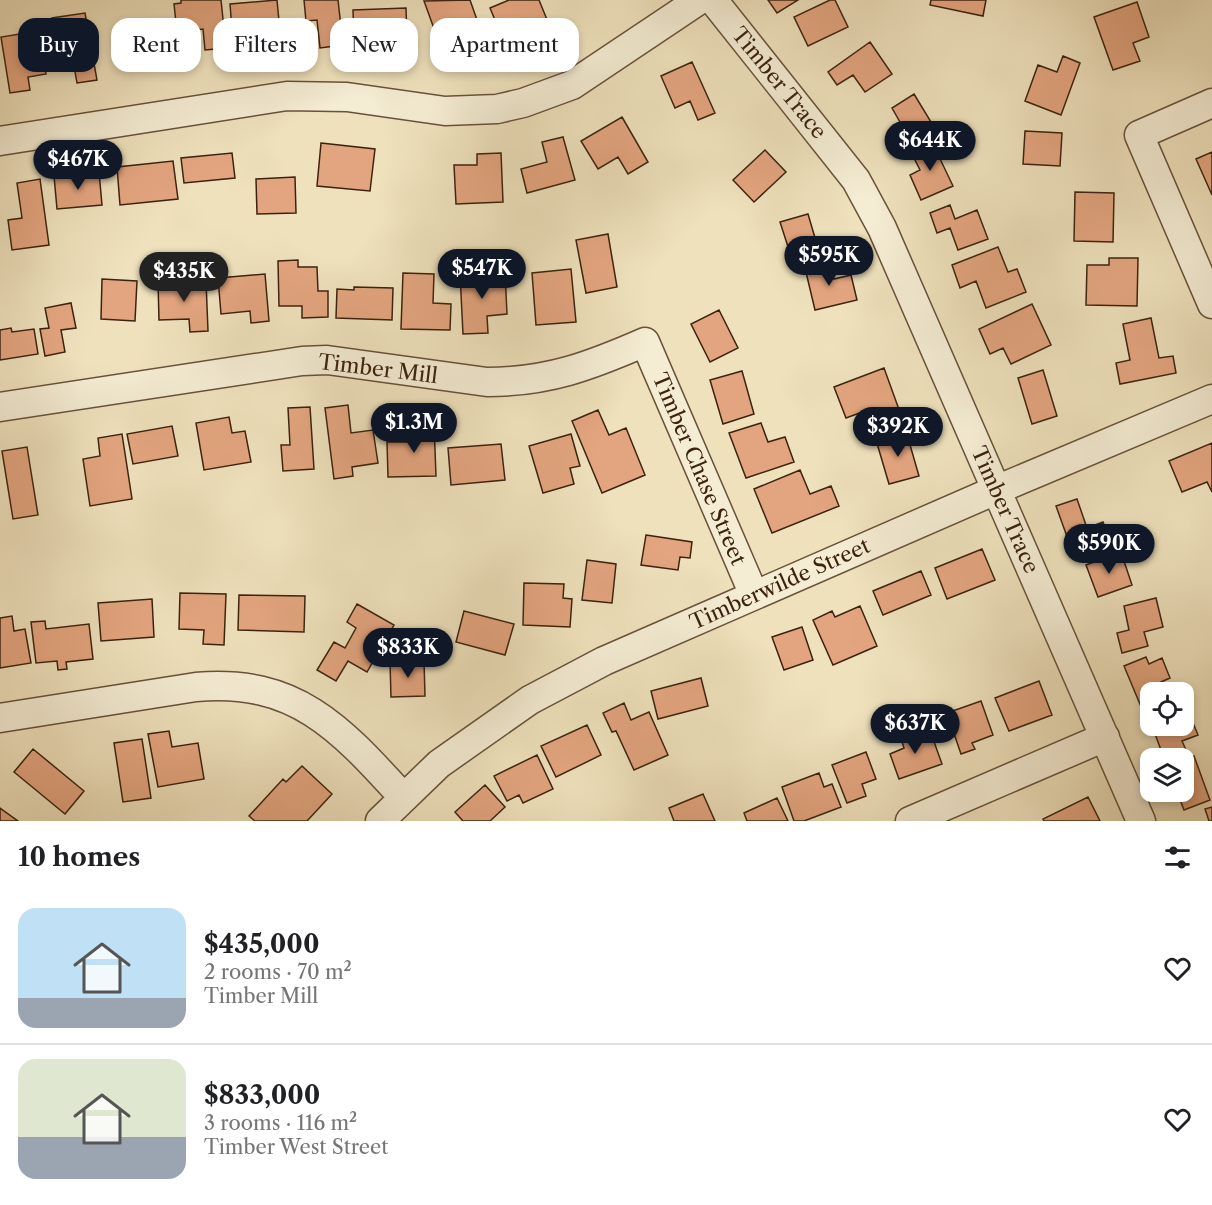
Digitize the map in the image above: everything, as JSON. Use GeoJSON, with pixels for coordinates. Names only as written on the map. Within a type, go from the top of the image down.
{"type":"FeatureCollection","features":[{"type":"Feature","properties":{"kind":"street"},"geometry":{"type":"LineString","coordinates":[[0,141],[287,96],[347,97],[445,111],[497,109],[523,103],[572,85],[699,0]]}},
{"type":"Feature","properties":{"kind":"street","name":"Timber Trace"},"geometry":{"type":"LineString","coordinates":[[713,0],[856,180],[882,228],[1141,821]]}},
{"type":"Feature","properties":{"kind":"street"},"geometry":{"type":"LineString","coordinates":[[1212,103],[1139,135],[1212,304]]}},
{"type":"Feature","properties":{"kind":"street","name":"Timber Mill"},"geometry":{"type":"LineString","coordinates":[[0,407],[302,361],[327,360],[487,382],[513,382],[564,374],[645,342]]}},
{"type":"Feature","properties":{"kind":"street","name":"Timber Chase Street"},"geometry":{"type":"LineString","coordinates":[[645,342],[754,595]]}},
{"type":"Feature","properties":{"kind":"street","name":"Timberwilde Street"},"geometry":{"type":"LineString","coordinates":[[380,821],[439,764],[530,700],[604,661],[996,490],[1212,399]]}},
{"type":"Feature","properties":{"kind":"street"},"geometry":{"type":"LineString","coordinates":[[0,718],[196,687],[253,689],[290,700],[324,719],[354,744],[403,797]]}},
{"type":"Feature","properties":{"kind":"street"},"geometry":{"type":"LineString","coordinates":[[910,821],[1105,736]]}},
{"type":"Feature","properties":{"kind":"building"},"geometry":{"type":"Polygon","coordinates":[[[181,0],[221,0],[223,18],[213,18],[213,49],[205,50],[201,18],[176,18],[174,4],[181,3],[181,0]]]}},
{"type":"Feature","properties":{"kind":"building"},"geometry":{"type":"Polygon","coordinates":[[[277,0],[279,18],[231,18],[230,4],[277,0]]]}},
{"type":"Feature","properties":{"kind":"building"},"geometry":{"type":"Polygon","coordinates":[[[304,0],[338,0],[340,18],[330,18],[330,47],[320,48],[318,18],[306,18],[304,0]]]}},
{"type":"Feature","properties":{"kind":"building"},"geometry":{"type":"Polygon","coordinates":[[[470,0],[476,18],[430,18],[424,1],[470,0]]]}},
{"type":"Feature","properties":{"kind":"building"},"geometry":{"type":"Polygon","coordinates":[[[509,0],[539,0],[546,18],[494,18],[490,8],[509,0]]]}},
{"type":"Feature","properties":{"kind":"building"},"geometry":{"type":"Polygon","coordinates":[[[768,0],[798,0],[777,13],[768,0]]]}},
{"type":"Feature","properties":{"kind":"building"},"geometry":{"type":"Polygon","coordinates":[[[830,0],[835,0],[848,27],[808,46],[794,17],[830,0]]]}},
{"type":"Feature","properties":{"kind":"building"},"geometry":{"type":"Polygon","coordinates":[[[931,0],[986,0],[983,16],[930,5],[931,0]]]}},
{"type":"Feature","properties":{"kind":"building"},"geometry":{"type":"Polygon","coordinates":[[[1137,2],[1149,37],[1133,43],[1140,61],[1113,70],[1094,17],[1137,2]]]}},
{"type":"Feature","properties":{"kind":"building"},"geometry":{"type":"Polygon","coordinates":[[[406,8],[406,18],[353,18],[353,10],[406,8]]]}},
{"type":"Feature","properties":{"kind":"building"},"geometry":{"type":"Polygon","coordinates":[[[85,13],[86,18],[52,18],[85,13]]]}},
{"type":"Feature","properties":{"kind":"building"},"geometry":{"type":"Polygon","coordinates":[[[18,34],[18,72],[46,72],[46,74],[28,77],[30,90],[10,93],[1,37],[18,34]]]}},
{"type":"Feature","properties":{"kind":"building"},"geometry":{"type":"Polygon","coordinates":[[[870,42],[892,74],[865,92],[853,75],[837,85],[828,72],[870,42]]]}},
{"type":"Feature","properties":{"kind":"building"},"geometry":{"type":"Polygon","coordinates":[[[1063,56],[1080,63],[1061,115],[1025,101],[1038,65],[1057,72],[1063,56]]]}},
{"type":"Feature","properties":{"kind":"building"},"geometry":{"type":"Polygon","coordinates":[[[692,62],[715,113],[698,120],[690,101],[675,108],[661,76],[692,62]]]}},
{"type":"Feature","properties":{"kind":"building"},"geometry":{"type":"Polygon","coordinates":[[[75,72],[96,72],[97,80],[77,83],[75,72]]]}},
{"type":"Feature","properties":{"kind":"building"},"geometry":{"type":"Polygon","coordinates":[[[914,94],[931,122],[908,136],[892,108],[914,94]]]}},
{"type":"Feature","properties":{"kind":"building"},"geometry":{"type":"Polygon","coordinates":[[[622,117],[648,162],[628,174],[618,157],[598,169],[581,141],[622,117]]]}},
{"type":"Feature","properties":{"kind":"building"},"geometry":{"type":"Polygon","coordinates":[[[1025,131],[1062,133],[1060,166],[1023,164],[1025,131]]]}},
{"type":"Feature","properties":{"kind":"building"},"geometry":{"type":"Polygon","coordinates":[[[563,137],[575,180],[527,193],[521,169],[547,162],[542,142],[563,137]]]}},
{"type":"Feature","properties":{"kind":"building"},"geometry":{"type":"Polygon","coordinates":[[[932,142],[953,186],[921,200],[910,175],[920,170],[911,152],[932,142]]]}},
{"type":"Feature","properties":{"kind":"building"},"geometry":{"type":"Polygon","coordinates":[[[321,143],[375,149],[370,191],[317,186],[321,143]]]}},
{"type":"Feature","properties":{"kind":"building"},"geometry":{"type":"Polygon","coordinates":[[[765,150],[786,172],[754,202],[733,180],[765,150]]]}},
{"type":"Feature","properties":{"kind":"building"},"geometry":{"type":"Polygon","coordinates":[[[1212,152],[1212,195],[1196,159],[1212,152]]]}},
{"type":"Feature","properties":{"kind":"building"},"geometry":{"type":"Polygon","coordinates":[[[232,153],[235,178],[184,183],[181,158],[232,153]]]}},
{"type":"Feature","properties":{"kind":"building"},"geometry":{"type":"Polygon","coordinates":[[[501,153],[503,202],[456,204],[454,165],[477,165],[477,154],[501,153]]]}},
{"type":"Feature","properties":{"kind":"building"},"geometry":{"type":"Polygon","coordinates":[[[173,161],[178,199],[120,205],[117,167],[173,161]]]}},
{"type":"Feature","properties":{"kind":"building"},"geometry":{"type":"Polygon","coordinates":[[[99,172],[102,205],[57,209],[54,176],[99,172]]]}},
{"type":"Feature","properties":{"kind":"building"},"geometry":{"type":"Polygon","coordinates":[[[295,177],[296,213],[257,214],[256,179],[295,177]]]}},
{"type":"Feature","properties":{"kind":"building"},"geometry":{"type":"Polygon","coordinates":[[[40,179],[49,245],[12,250],[8,220],[22,218],[17,183],[40,179]]]}},
{"type":"Feature","properties":{"kind":"building"},"geometry":{"type":"Polygon","coordinates":[[[1075,192],[1114,193],[1113,242],[1074,241],[1075,192]]]}},
{"type":"Feature","properties":{"kind":"building"},"geometry":{"type":"Polygon","coordinates":[[[950,205],[955,219],[977,210],[988,239],[958,250],[950,228],[937,233],[930,213],[950,205]]]}},
{"type":"Feature","properties":{"kind":"building"},"geometry":{"type":"Polygon","coordinates":[[[808,214],[818,248],[791,256],[780,222],[808,214]]]}},
{"type":"Feature","properties":{"kind":"building"},"geometry":{"type":"Polygon","coordinates":[[[608,234],[617,287],[586,293],[576,240],[608,234]]]}},
{"type":"Feature","properties":{"kind":"building"},"geometry":{"type":"Polygon","coordinates":[[[998,247],[1008,272],[1017,269],[1026,292],[986,308],[976,281],[960,288],[952,265],[998,247]]]}},
{"type":"Feature","properties":{"kind":"building"},"geometry":{"type":"Polygon","coordinates":[[[1109,258],[1138,258],[1137,306],[1086,305],[1087,265],[1109,265],[1109,258]]]}},
{"type":"Feature","properties":{"kind":"building"},"geometry":{"type":"Polygon","coordinates":[[[298,260],[298,267],[317,267],[318,291],[328,291],[328,317],[302,318],[302,306],[279,306],[278,261],[298,260]]]}},
{"type":"Feature","properties":{"kind":"building"},"geometry":{"type":"Polygon","coordinates":[[[830,262],[834,279],[851,275],[857,300],[815,310],[805,268],[830,262]]]}},
{"type":"Feature","properties":{"kind":"building"},"geometry":{"type":"Polygon","coordinates":[[[571,269],[576,322],[536,325],[532,273],[571,269]]]}},
{"type":"Feature","properties":{"kind":"building"},"geometry":{"type":"Polygon","coordinates":[[[505,272],[507,314],[487,316],[488,333],[463,334],[460,274],[505,272]]]}},
{"type":"Feature","properties":{"kind":"building"},"geometry":{"type":"Polygon","coordinates":[[[403,273],[434,274],[433,303],[451,304],[450,330],[401,329],[403,273]]]}},
{"type":"Feature","properties":{"kind":"building"},"geometry":{"type":"Polygon","coordinates":[[[265,274],[269,321],[251,323],[250,311],[221,314],[218,278],[265,274]]]}},
{"type":"Feature","properties":{"kind":"building"},"geometry":{"type":"Polygon","coordinates":[[[102,279],[137,281],[135,321],[101,319],[102,279]]]}},
{"type":"Feature","properties":{"kind":"building"},"geometry":{"type":"Polygon","coordinates":[[[206,281],[208,331],[190,332],[189,319],[159,320],[158,282],[206,281]]]}},
{"type":"Feature","properties":{"kind":"building"},"geometry":{"type":"Polygon","coordinates":[[[354,287],[393,288],[392,320],[336,318],[337,289],[354,290],[354,287]]]}},
{"type":"Feature","properties":{"kind":"building"},"geometry":{"type":"Polygon","coordinates":[[[71,303],[76,328],[61,330],[65,352],[45,356],[40,329],[49,328],[45,308],[71,303]]]}},
{"type":"Feature","properties":{"kind":"building"},"geometry":{"type":"Polygon","coordinates":[[[1032,304],[1051,345],[1011,364],[1003,348],[990,354],[979,329],[1032,304]]]}},
{"type":"Feature","properties":{"kind":"building"},"geometry":{"type":"Polygon","coordinates":[[[719,310],[738,348],[710,362],[691,324],[719,310]]]}},
{"type":"Feature","properties":{"kind":"building"},"geometry":{"type":"Polygon","coordinates":[[[1151,318],[1159,358],[1173,356],[1176,373],[1120,384],[1116,363],[1130,360],[1123,324],[1151,318]]]}},
{"type":"Feature","properties":{"kind":"building"},"geometry":{"type":"Polygon","coordinates":[[[11,328],[12,332],[34,329],[38,354],[0,360],[0,330],[11,328]]]}},
{"type":"Feature","properties":{"kind":"building"},"geometry":{"type":"Polygon","coordinates":[[[884,368],[901,415],[871,426],[865,411],[846,418],[834,387],[884,368]]]}},
{"type":"Feature","properties":{"kind":"building"},"geometry":{"type":"Polygon","coordinates":[[[1043,370],[1057,416],[1032,424],[1018,378],[1043,370]]]}},
{"type":"Feature","properties":{"kind":"building"},"geometry":{"type":"Polygon","coordinates":[[[742,371],[754,414],[723,424],[710,380],[742,371]]]}},
{"type":"Feature","properties":{"kind":"building"},"geometry":{"type":"Polygon","coordinates":[[[348,405],[351,433],[373,430],[378,463],[352,467],[353,476],[334,479],[325,408],[348,405]]]}},
{"type":"Feature","properties":{"kind":"building"},"geometry":{"type":"Polygon","coordinates":[[[310,407],[314,469],[283,471],[281,445],[290,445],[288,408],[310,407]]]}},
{"type":"Feature","properties":{"kind":"building"},"geometry":{"type":"Polygon","coordinates":[[[598,410],[609,435],[626,428],[645,475],[602,493],[572,421],[598,410]]]}},
{"type":"Feature","properties":{"kind":"building"},"geometry":{"type":"Polygon","coordinates":[[[229,417],[232,433],[245,431],[251,462],[204,470],[196,423],[229,417]]]}},
{"type":"Feature","properties":{"kind":"building"},"geometry":{"type":"Polygon","coordinates":[[[413,423],[434,423],[436,476],[388,477],[387,442],[414,442],[413,423]]]}},
{"type":"Feature","properties":{"kind":"building"},"geometry":{"type":"Polygon","coordinates":[[[761,423],[768,442],[785,437],[794,462],[746,478],[729,433],[761,423]]]}},
{"type":"Feature","properties":{"kind":"building"},"geometry":{"type":"Polygon","coordinates":[[[172,426],[178,456],[133,464],[127,434],[172,426]]]}},
{"type":"Feature","properties":{"kind":"building"},"geometry":{"type":"Polygon","coordinates":[[[906,431],[919,476],[889,484],[876,440],[906,431]]]}},
{"type":"Feature","properties":{"kind":"building"},"geometry":{"type":"Polygon","coordinates":[[[122,434],[132,499],[90,506],[83,459],[100,456],[98,438],[122,434]]]}},
{"type":"Feature","properties":{"kind":"building"},"geometry":{"type":"Polygon","coordinates":[[[571,434],[580,466],[570,468],[574,484],[543,493],[529,446],[571,434]]]}},
{"type":"Feature","properties":{"kind":"building"},"geometry":{"type":"Polygon","coordinates":[[[1212,443],[1212,492],[1207,482],[1182,492],[1169,461],[1212,443]]]}},
{"type":"Feature","properties":{"kind":"building"},"geometry":{"type":"Polygon","coordinates":[[[501,444],[505,480],[451,485],[448,448],[501,444]]]}},
{"type":"Feature","properties":{"kind":"building"},"geometry":{"type":"Polygon","coordinates":[[[27,447],[38,515],[13,519],[2,451],[27,447]]]}},
{"type":"Feature","properties":{"kind":"building"},"geometry":{"type":"Polygon","coordinates":[[[800,470],[810,494],[831,486],[839,506],[772,533],[754,489],[800,470]]]}},
{"type":"Feature","properties":{"kind":"building"},"geometry":{"type":"Polygon","coordinates":[[[1077,499],[1087,528],[1103,522],[1111,543],[1074,556],[1056,506],[1077,499]]]}},
{"type":"Feature","properties":{"kind":"building"},"geometry":{"type":"Polygon","coordinates":[[[646,535],[692,542],[690,558],[680,557],[678,570],[641,565],[646,535]]]}},
{"type":"Feature","properties":{"kind":"building"},"geometry":{"type":"Polygon","coordinates":[[[982,549],[995,580],[947,599],[935,568],[982,549]]]}},
{"type":"Feature","properties":{"kind":"building"},"geometry":{"type":"Polygon","coordinates":[[[1121,552],[1132,585],[1098,597],[1086,565],[1121,552]]]}},
{"type":"Feature","properties":{"kind":"building"},"geometry":{"type":"Polygon","coordinates":[[[587,560],[616,564],[612,603],[582,600],[587,560]]]}},
{"type":"Feature","properties":{"kind":"building"},"geometry":{"type":"Polygon","coordinates":[[[921,571],[931,595],[883,615],[873,591],[921,571]]]}},
{"type":"Feature","properties":{"kind":"building"},"geometry":{"type":"Polygon","coordinates":[[[524,583],[564,584],[563,598],[572,599],[570,627],[523,625],[524,583]]]}},
{"type":"Feature","properties":{"kind":"building"},"geometry":{"type":"Polygon","coordinates":[[[180,593],[226,594],[224,645],[203,644],[204,630],[179,629],[180,593]]]}},
{"type":"Feature","properties":{"kind":"building"},"geometry":{"type":"Polygon","coordinates":[[[239,595],[305,596],[304,632],[238,630],[239,595]]]}},
{"type":"Feature","properties":{"kind":"building"},"geometry":{"type":"Polygon","coordinates":[[[1156,598],[1163,627],[1144,632],[1148,646],[1122,653],[1117,633],[1129,630],[1124,606],[1156,598]]]}},
{"type":"Feature","properties":{"kind":"building"},"geometry":{"type":"Polygon","coordinates":[[[152,599],[154,637],[101,641],[98,603],[152,599]]]}},
{"type":"Feature","properties":{"kind":"building"},"geometry":{"type":"Polygon","coordinates":[[[357,604],[394,625],[367,672],[348,661],[336,681],[317,670],[334,642],[345,648],[356,628],[347,622],[357,604]]]}},
{"type":"Feature","properties":{"kind":"building"},"geometry":{"type":"Polygon","coordinates":[[[860,606],[877,646],[833,665],[813,620],[832,611],[835,617],[860,606]]]}},
{"type":"Feature","properties":{"kind":"building"},"geometry":{"type":"Polygon","coordinates":[[[464,611],[514,624],[505,655],[456,642],[464,611]]]}},
{"type":"Feature","properties":{"kind":"building"},"geometry":{"type":"Polygon","coordinates":[[[12,616],[14,631],[25,629],[31,663],[0,668],[0,618],[12,616]]]}},
{"type":"Feature","properties":{"kind":"building"},"geometry":{"type":"Polygon","coordinates":[[[45,621],[46,629],[89,624],[93,659],[66,662],[67,669],[58,670],[57,661],[36,663],[31,622],[45,621]]]}},
{"type":"Feature","properties":{"kind":"building"},"geometry":{"type":"Polygon","coordinates":[[[802,627],[813,660],[784,670],[772,637],[802,627]]]}},
{"type":"Feature","properties":{"kind":"building"},"geometry":{"type":"Polygon","coordinates":[[[1146,657],[1149,664],[1162,658],[1170,678],[1161,682],[1140,682],[1140,704],[1124,666],[1146,657]]]}},
{"type":"Feature","properties":{"kind":"building"},"geometry":{"type":"Polygon","coordinates":[[[424,661],[425,696],[391,697],[390,662],[424,661]]]}},
{"type":"Feature","properties":{"kind":"building"},"geometry":{"type":"Polygon","coordinates":[[[701,678],[708,706],[658,719],[651,691],[701,678]]]}},
{"type":"Feature","properties":{"kind":"building"},"geometry":{"type":"Polygon","coordinates":[[[1039,681],[1052,715],[1009,731],[995,698],[1039,681]]]}},
{"type":"Feature","properties":{"kind":"building"},"geometry":{"type":"Polygon","coordinates":[[[981,701],[993,735],[972,743],[975,749],[961,754],[947,713],[981,701]]]}},
{"type":"Feature","properties":{"kind":"building"},"geometry":{"type":"Polygon","coordinates":[[[624,703],[631,720],[649,712],[668,755],[634,770],[616,731],[612,732],[603,713],[624,703]]]}},
{"type":"Feature","properties":{"kind":"building"},"geometry":{"type":"Polygon","coordinates":[[[587,725],[601,755],[556,777],[541,746],[587,725]]]}},
{"type":"Feature","properties":{"kind":"building"},"geometry":{"type":"Polygon","coordinates":[[[1194,725],[1198,735],[1182,741],[1185,748],[1160,748],[1156,736],[1194,736],[1194,725]]]}},
{"type":"Feature","properties":{"kind":"building"},"geometry":{"type":"Polygon","coordinates":[[[920,728],[924,739],[932,736],[942,764],[899,779],[890,754],[904,748],[900,736],[920,728]]]}},
{"type":"Feature","properties":{"kind":"building"},"geometry":{"type":"Polygon","coordinates":[[[169,731],[172,747],[198,743],[204,779],[158,787],[148,734],[169,731]]]}},
{"type":"Feature","properties":{"kind":"building"},"geometry":{"type":"Polygon","coordinates":[[[142,739],[151,798],[123,802],[114,743],[142,739]]]}},
{"type":"Feature","properties":{"kind":"building"},"geometry":{"type":"Polygon","coordinates":[[[33,749],[84,791],[65,814],[14,772],[33,749]]]}},
{"type":"Feature","properties":{"kind":"building"},"geometry":{"type":"Polygon","coordinates":[[[866,752],[876,779],[862,784],[866,796],[847,803],[832,765],[866,752]]]}},
{"type":"Feature","properties":{"kind":"building"},"geometry":{"type":"Polygon","coordinates":[[[537,755],[553,789],[523,803],[519,795],[507,801],[494,776],[537,755]]]}},
{"type":"Feature","properties":{"kind":"building"},"geometry":{"type":"Polygon","coordinates":[[[1194,756],[1210,800],[1184,810],[1181,802],[1194,802],[1194,756]]]}},
{"type":"Feature","properties":{"kind":"building"},"geometry":{"type":"Polygon","coordinates":[[[302,766],[332,794],[307,821],[255,821],[249,816],[283,779],[286,782],[302,766]]]}},
{"type":"Feature","properties":{"kind":"building"},"geometry":{"type":"Polygon","coordinates":[[[819,773],[824,787],[832,784],[841,807],[804,821],[794,821],[782,787],[819,773]]]}},
{"type":"Feature","properties":{"kind":"building"},"geometry":{"type":"Polygon","coordinates":[[[485,785],[505,807],[490,821],[463,821],[455,812],[485,785]]]}},
{"type":"Feature","properties":{"kind":"building"},"geometry":{"type":"Polygon","coordinates":[[[703,794],[715,821],[674,821],[669,808],[703,794]]]}},
{"type":"Feature","properties":{"kind":"building"},"geometry":{"type":"Polygon","coordinates":[[[1088,797],[1100,821],[1044,821],[1043,819],[1088,797]]]}},
{"type":"Feature","properties":{"kind":"building"},"geometry":{"type":"Polygon","coordinates":[[[777,798],[788,821],[747,821],[744,813],[777,798]]]}},
{"type":"Feature","properties":{"kind":"building"},"geometry":{"type":"Polygon","coordinates":[[[1212,807],[1212,821],[1209,821],[1205,809],[1212,807]]]}},
{"type":"Feature","properties":{"kind":"building"},"geometry":{"type":"Polygon","coordinates":[[[0,808],[18,821],[0,821],[0,808]]]}}]}
